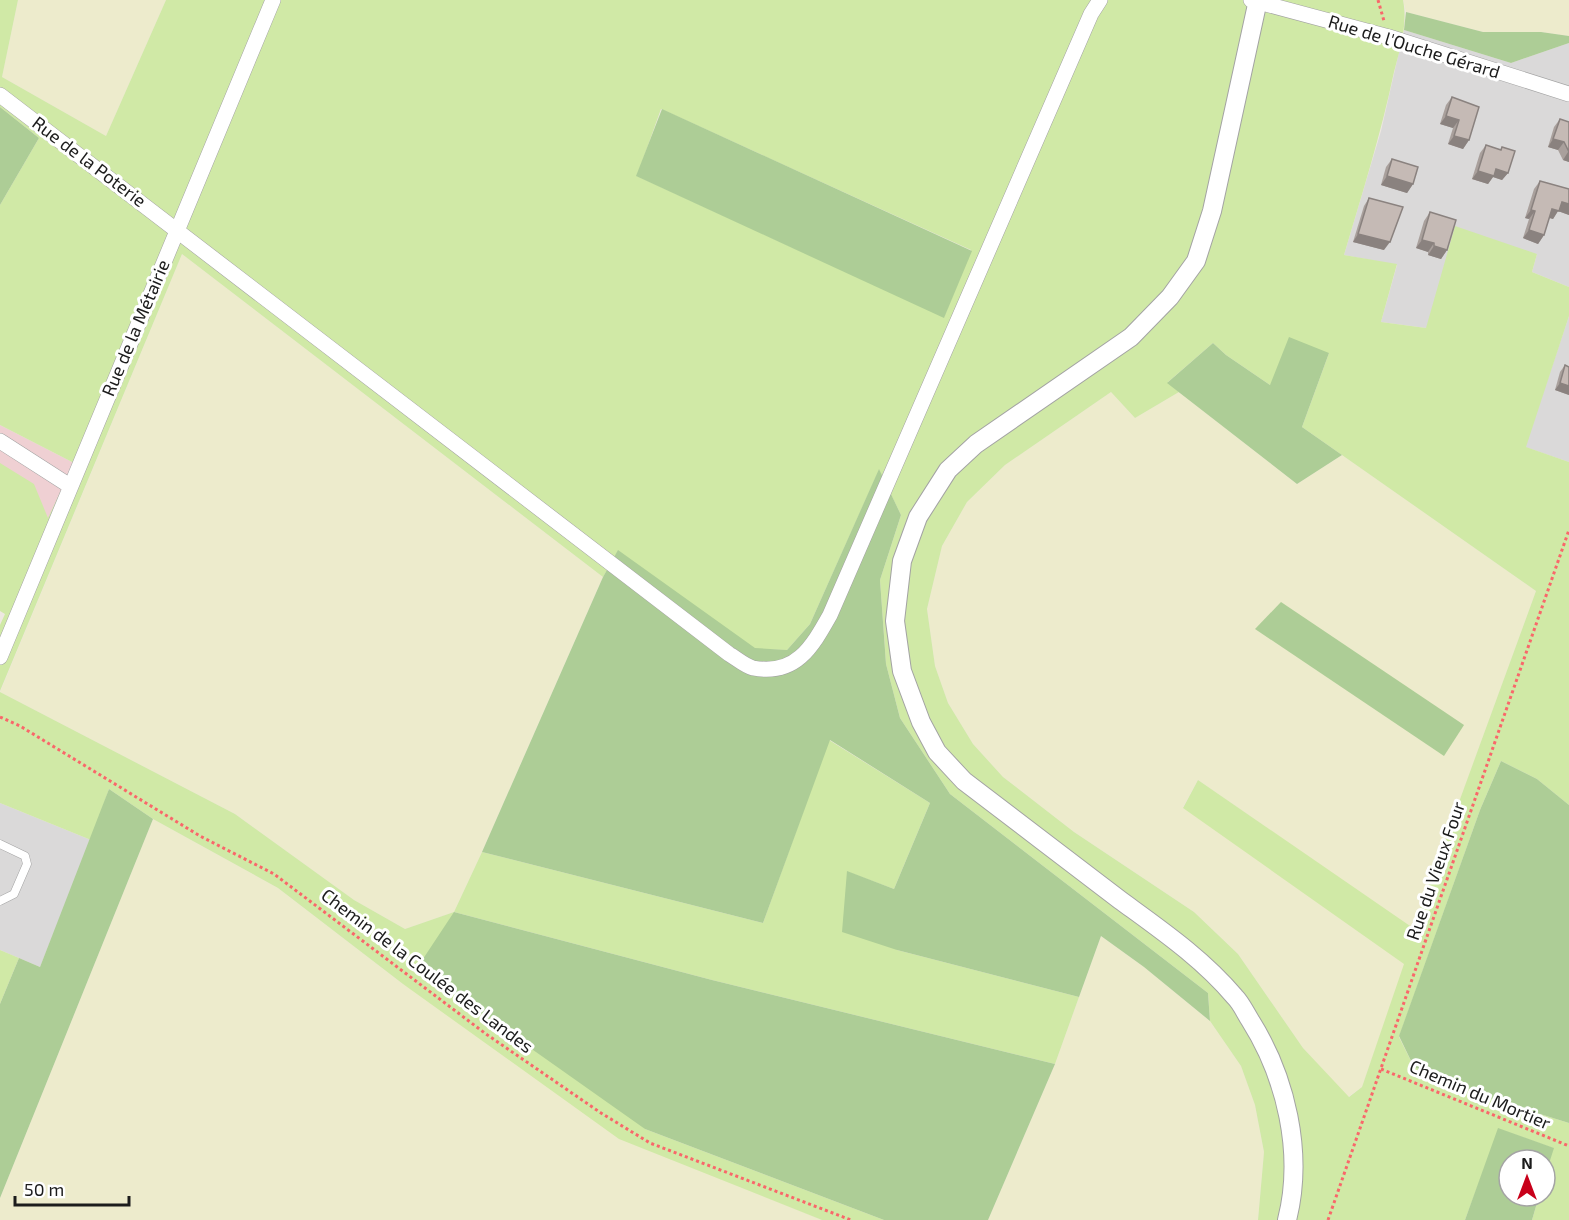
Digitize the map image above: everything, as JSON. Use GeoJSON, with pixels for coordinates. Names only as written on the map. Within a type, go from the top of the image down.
{"type":"FeatureCollection","features":[{"type":"Feature","properties":{"kind":"street","name":"Rue de la Métairie"},"geometry":{"type":"LineString","coordinates":[[0,657],[273,0]]}},
{"type":"Feature","properties":{"kind":"street","name":"Rue de la Poterie"},"geometry":{"type":"LineString","coordinates":[[0,95],[729,654],[751,668],[778,668],[797,662],[813,646],[830,615],[1086,25],[1100,0]]}},
{"type":"Feature","properties":{"kind":"street","name":"Rue de l'Ouche Gérard"},"geometry":{"type":"LineString","coordinates":[[1256,0],[1389,37],[1569,94]]}},
{"type":"Feature","properties":{"kind":"street"},"geometry":{"type":"LineString","coordinates":[[1256,0],[1212,211],[1196,261],[1170,297],[1131,337],[976,444],[948,470],[918,517],[902,561],[895,621],[902,671],[921,722],[937,752],[964,782],[1199,959],[1236,998],[1262,1040],[1278,1074],[1288,1117],[1294,1155],[1292,1202],[1287,1220]]}},
{"type":"Feature","properties":{"kind":"street"},"geometry":{"type":"LineString","coordinates":[[0,441],[70,486]]}},
{"type":"Feature","properties":{"kind":"lane"},"geometry":{"type":"LineString","coordinates":[[0,844],[26,855],[27,864],[14,894],[0,901]]}},
{"type":"Feature","properties":{"kind":"path","name":"Rue du Vieux Four"},"geometry":{"type":"LineString","coordinates":[[1328,1220],[1569,530]]}},
{"type":"Feature","properties":{"kind":"path","name":"Chemin de la Coulée des Landes"},"geometry":{"type":"LineString","coordinates":[[0,717],[20,726],[200,836],[274,874],[486,1034],[601,1113],[650,1143],[851,1220]]}},
{"type":"Feature","properties":{"kind":"path","name":"Chemin du Mortier"},"geometry":{"type":"LineString","coordinates":[[1381,1069],[1569,1146]]}},
{"type":"Feature","properties":{"kind":"shaded area"},"geometry":{"type":"Polygon","coordinates":[[[18,0],[166,0],[106,136],[2,77],[18,0]]]}},
{"type":"Feature","properties":{"kind":"shaded area"},"geometry":{"type":"Polygon","coordinates":[[[1403,0],[1569,0],[1569,36],[1541,32],[1483,32],[1406,12],[1403,0]]]}},
{"type":"Feature","properties":{"kind":"shaded area"},"geometry":{"type":"Polygon","coordinates":[[[1404,30],[1511,63],[1569,43],[1569,287],[1532,272],[1537,254],[1426,328],[1381,322],[1397,265],[1344,255],[1381,131],[1404,30]]]}},
{"type":"Feature","properties":{"kind":"shaded area"},"geometry":{"type":"Polygon","coordinates":[[[182,254],[603,577],[454,912],[405,929],[354,900],[235,814],[0,692],[182,254]]]}},
{"type":"Feature","properties":{"kind":"shaded area"},"geometry":{"type":"Polygon","coordinates":[[[1569,316],[1569,462],[1525,447],[1569,316]]]}},
{"type":"Feature","properties":{"kind":"shaded area"},"geometry":{"type":"Polygon","coordinates":[[[1111,392],[1135,418],[1179,392],[1297,484],[1342,455],[1536,591],[1413,929],[1198,780],[1183,807],[1405,964],[1362,1087],[1348,1097],[1303,1048],[1238,954],[1194,912],[1074,832],[1003,777],[973,744],[948,703],[935,666],[927,609],[942,546],[967,502],[1005,465],[1111,392]]]}},
{"type":"Feature","properties":{"kind":"shaded area"},"geometry":{"type":"Polygon","coordinates":[[[0,425],[74,463],[0,611],[0,425]]]}},
{"type":"Feature","properties":{"kind":"shaded area"},"geometry":{"type":"Polygon","coordinates":[[[0,803],[91,840],[40,967],[0,950],[0,803]]]}},
{"type":"Feature","properties":{"kind":"shaded area"},"geometry":{"type":"Polygon","coordinates":[[[153,819],[278,888],[403,984],[739,1185],[822,1220],[0,1220],[0,1198],[153,819]]]}},
{"type":"Feature","properties":{"kind":"shaded area"},"geometry":{"type":"Polygon","coordinates":[[[1101,936],[1144,967],[1210,1021],[1241,1066],[1255,1105],[1264,1152],[1258,1220],[988,1220],[1055,1064],[1101,936]]]}},
{"type":"Feature","properties":{"kind":"green space"},"geometry":{"type":"Polygon","coordinates":[[[0,0],[18,0],[2,77],[106,136],[166,0],[1403,0],[1405,18],[1401,45],[1377,141],[1344,255],[1397,264],[1381,322],[1426,328],[1455,226],[1537,254],[1532,272],[1569,287],[1569,316],[1526,447],[1569,462],[1569,805],[1537,779],[1501,761],[1480,810],[1399,1037],[1414,1067],[1492,1099],[1569,1123],[1569,1220],[1532,1220],[1536,1208],[1557,1208],[1557,1148],[1499,1129],[1465,1220],[1258,1220],[1264,1152],[1255,1105],[1241,1066],[1210,1021],[1208,993],[950,794],[900,718],[886,664],[880,580],[901,515],[879,470],[810,624],[787,650],[755,649],[618,551],[603,577],[182,254],[0,691],[0,625],[5,614],[0,611],[0,463],[34,484],[48,518],[74,463],[0,425],[0,205],[39,138],[0,107],[0,0]],[[661,109],[637,176],[944,317],[971,250],[661,109]],[[1213,343],[1168,382],[1179,392],[1135,418],[1111,392],[1005,465],[967,502],[942,546],[927,609],[935,666],[948,703],[973,744],[1003,777],[1074,832],[1194,912],[1238,954],[1303,1048],[1349,1097],[1362,1087],[1404,964],[1183,808],[1198,780],[1413,928],[1536,591],[1302,427],[1329,353],[1270,385],[1226,355],[1213,343]]]}},
{"type":"Feature","properties":{"kind":"green space"},"geometry":{"type":"Polygon","coordinates":[[[1406,12],[1483,32],[1541,32],[1569,36],[1569,43],[1511,63],[1404,30],[1406,12]]]}},
{"type":"Feature","properties":{"kind":"green space"},"geometry":{"type":"Polygon","coordinates":[[[0,107],[39,138],[0,205],[0,107]]]}},
{"type":"Feature","properties":{"kind":"green space"},"geometry":{"type":"Polygon","coordinates":[[[662,109],[972,251],[944,318],[636,176],[662,109]]]}},
{"type":"Feature","properties":{"kind":"green space"},"geometry":{"type":"Polygon","coordinates":[[[1289,337],[1329,353],[1302,427],[1342,455],[1297,484],[1167,383],[1213,343],[1226,355],[1270,385],[1289,337]]]}},
{"type":"Feature","properties":{"kind":"green space"},"geometry":{"type":"Polygon","coordinates":[[[879,469],[901,515],[880,580],[886,664],[900,718],[950,794],[1208,993],[1210,1021],[1144,967],[1101,936],[1079,997],[897,950],[842,932],[847,871],[894,889],[930,803],[830,740],[763,923],[482,852],[603,577],[618,550],[755,648],[787,650],[810,624],[879,469]]]}},
{"type":"Feature","properties":{"kind":"green space"},"geometry":{"type":"Polygon","coordinates":[[[1281,602],[1464,725],[1444,756],[1255,629],[1281,602]]]}},
{"type":"Feature","properties":{"kind":"green space"},"geometry":{"type":"Polygon","coordinates":[[[0,692],[235,814],[354,900],[405,929],[454,912],[645,1129],[884,1220],[822,1220],[619,1139],[403,984],[278,888],[153,819],[109,789],[91,840],[0,803],[0,692]]]}},
{"type":"Feature","properties":{"kind":"green space"},"geometry":{"type":"Polygon","coordinates":[[[829,740],[930,803],[894,889],[848,872],[897,950],[1079,997],[1055,1064],[712,980],[454,912],[482,852],[763,923],[829,740]]]}},
{"type":"Feature","properties":{"kind":"green space"},"geometry":{"type":"Polygon","coordinates":[[[1501,761],[1537,779],[1569,805],[1569,1123],[1492,1099],[1414,1067],[1399,1036],[1480,810],[1501,761]]]}},
{"type":"Feature","properties":{"kind":"green space"},"geometry":{"type":"Polygon","coordinates":[[[109,789],[153,819],[0,1198],[0,1004],[19,958],[40,967],[109,789]]]}},
{"type":"Feature","properties":{"kind":"green space"},"geometry":{"type":"Polygon","coordinates":[[[454,912],[712,980],[1055,1064],[988,1220],[884,1220],[645,1129],[417,968],[454,912]]]}},
{"type":"Feature","properties":{"kind":"green space"},"geometry":{"type":"Polygon","coordinates":[[[0,950],[19,958],[0,1004],[0,950]]]}},
{"type":"Feature","properties":{"kind":"green space"},"geometry":{"type":"Polygon","coordinates":[[[1498,1128],[1554,1148],[1497,1148],[1497,1208],[1536,1208],[1532,1220],[1465,1220],[1498,1128]]]}},
{"type":"Feature","properties":{"kind":"building"},"geometry":{"type":"Polygon","coordinates":[[[1452,97],[1479,107],[1469,140],[1454,136],[1459,120],[1446,116],[1452,97]]]}},
{"type":"Feature","properties":{"kind":"building"},"geometry":{"type":"Polygon","coordinates":[[[1560,119],[1569,122],[1569,152],[1564,142],[1553,139],[1560,119]]]}},
{"type":"Feature","properties":{"kind":"building"},"geometry":{"type":"Polygon","coordinates":[[[1486,145],[1501,150],[1502,147],[1515,151],[1508,173],[1496,169],[1494,176],[1478,171],[1486,145]]]}},
{"type":"Feature","properties":{"kind":"building"},"geometry":{"type":"Polygon","coordinates":[[[1392,159],[1418,167],[1413,184],[1387,176],[1392,159]]]}},
{"type":"Feature","properties":{"kind":"building"},"geometry":{"type":"Polygon","coordinates":[[[1540,181],[1569,189],[1569,204],[1562,202],[1559,211],[1552,209],[1544,235],[1529,230],[1535,211],[1531,210],[1540,181]]]}},
{"type":"Feature","properties":{"kind":"building"},"geometry":{"type":"Polygon","coordinates":[[[1369,198],[1403,207],[1390,242],[1358,234],[1369,198]]]}},
{"type":"Feature","properties":{"kind":"building"},"geometry":{"type":"Polygon","coordinates":[[[1430,212],[1456,220],[1447,250],[1422,240],[1430,212]]]}},
{"type":"Feature","properties":{"kind":"building"},"geometry":{"type":"Polygon","coordinates":[[[1565,365],[1569,367],[1569,386],[1560,383],[1565,365]]]}}]}
